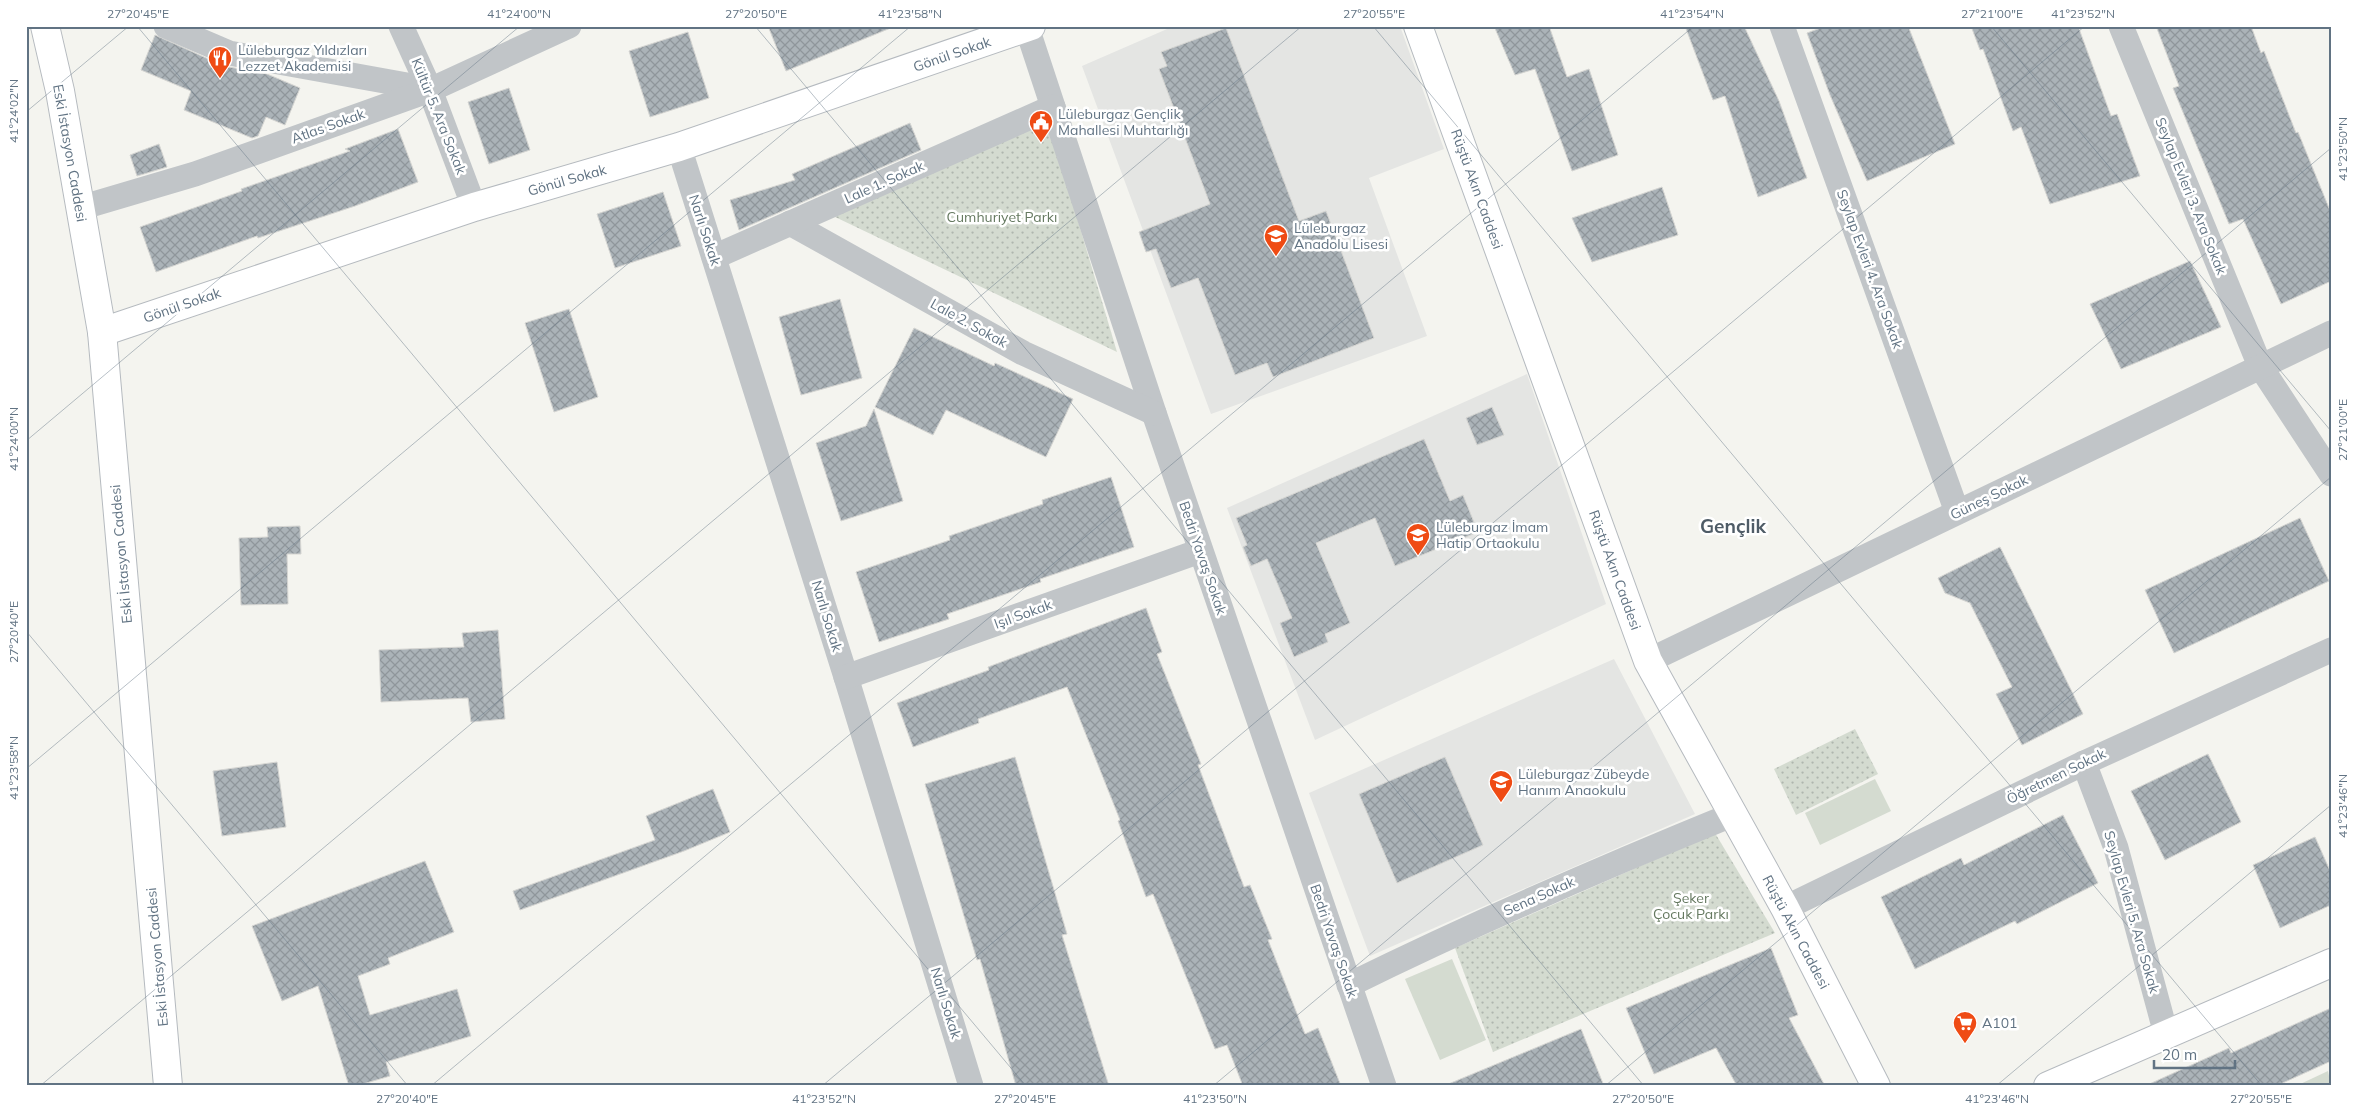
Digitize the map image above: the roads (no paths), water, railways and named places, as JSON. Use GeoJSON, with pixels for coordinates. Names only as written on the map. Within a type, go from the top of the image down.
{"type":"FeatureCollection","features":[{"type":"Feature","properties":{"kind":"street","name":"Eski İstasyon Caddesi"},"geometry":{"type":"LineString","coordinates":[[45,26],[60,92],[102,332],[168,1086]]}},
{"type":"Feature","properties":{"kind":"street"},"geometry":{"type":"LineString","coordinates":[[166,26],[229,54],[430,90]]}},
{"type":"Feature","properties":{"kind":"street","name":"Kültür 5. Ara Sokak"},"geometry":{"type":"LineString","coordinates":[[401,26],[430,90],[474,207]]}},
{"type":"Feature","properties":{"kind":"street","name":"Atlas Sokak"},"geometry":{"type":"LineString","coordinates":[[80,208],[195,174],[430,90],[569,26]]}},
{"type":"Feature","properties":{"kind":"street","name":"Rüştü Akın Caddesi"},"geometry":{"type":"LineString","coordinates":[[1418,26],[1648,661],[1734,814],[1876,1086]]}},
{"type":"Feature","properties":{"kind":"street","name":"Seylap Evleri 4. Ara Sokak"},"geometry":{"type":"LineString","coordinates":[[1782,26],[1957,512]]}},
{"type":"Feature","properties":{"kind":"street","name":"Seylap Evleri 3. Ara Sokak"},"geometry":{"type":"LineString","coordinates":[[2121,26],[2260,366],[2331,474]]}},
{"type":"Feature","properties":{"kind":"street","name":"Bedri Yavaş Sokak"},"geometry":{"type":"LineString","coordinates":[[1029,27],[1053,106],[1200,551],[1384,1086]]}},
{"type":"Feature","properties":{"kind":"street","name":"Gönül Sokak"},"geometry":{"type":"LineString","coordinates":[[102,332],[474,207],[678,147],[1029,27]]}},
{"type":"Feature","properties":{"kind":"street","name":"Lale 1. Sokak"},"geometry":{"type":"LineString","coordinates":[[714,257],[1053,106]]}},
{"type":"Feature","properties":{"kind":"street","name":"Narlı Sokak"},"geometry":{"type":"LineString","coordinates":[[678,147],[846,677],[971,1086]]}},
{"type":"Feature","properties":{"kind":"street","name":"Lale 2. Sokak"},"geometry":{"type":"LineString","coordinates":[[790,223],[1023,353],[1154,413]]}},
{"type":"Feature","properties":{"kind":"street","name":"Güneş Sokak"},"geometry":{"type":"LineString","coordinates":[[1648,661],[2331,333]]}},
{"type":"Feature","properties":{"kind":"street","name":"Işıl Sokak"},"geometry":{"type":"LineString","coordinates":[[846,677],[1200,551]]}},
{"type":"Feature","properties":{"kind":"street","name":"Öğretmen Sokak"},"geometry":{"type":"LineString","coordinates":[[1784,908],[2084,763],[2331,650]]}},
{"type":"Feature","properties":{"kind":"street","name":"Seylap Evleri 5. Ara Sokak"},"geometry":{"type":"LineString","coordinates":[[2084,763],[2116,848],[2166,1034]]}},
{"type":"Feature","properties":{"kind":"street","name":"Sena Sokak"},"geometry":{"type":"LineString","coordinates":[[1349,985],[1449,936],[1587,874],[1734,814]]}},
{"type":"Feature","properties":{"kind":"street"},"geometry":{"type":"LineString","coordinates":[[2048,1086],[2331,963]]}},
{"type":"Feature","properties":{"kind":"place","name":"Lüleburgaz Yıldızları Lezzet Akademisi"},"geometry":{"type":"Point","coordinates":[220,79]}},
{"type":"Feature","properties":{"kind":"place","name":"Lüleburgaz Gençlik Mahallesi Muhtarlığı"},"geometry":{"type":"Point","coordinates":[1041,143]}},
{"type":"Feature","properties":{"kind":"place","name":"Lüleburgaz Anadolu Lisesi"},"geometry":{"type":"Point","coordinates":[1276,257]}},
{"type":"Feature","properties":{"kind":"place","name":"Lüleburgaz İmam Hatip Ortaokulu"},"geometry":{"type":"Point","coordinates":[1418,556]}},
{"type":"Feature","properties":{"kind":"place","name":"Lüleburgaz Zübeyde Hanım Anaokulu"},"geometry":{"type":"Point","coordinates":[1501,803]}},
{"type":"Feature","properties":{"kind":"place","name":"A101"},"geometry":{"type":"Point","coordinates":[1965,1044]}},
{"type":"Feature","properties":{"kind":"district","name":"Gençlik"},"geometry":{"type":"Point","coordinates":[1733,526]}},
{"type":"Feature","properties":{"kind":"park label","name":"Cumhuriyet Parkı"},"geometry":{"type":"Point","coordinates":[1002,217]}},
{"type":"Feature","properties":{"kind":"park label","name":"Şeker Çocuk Parkı"},"geometry":{"type":"Point","coordinates":[1691,906]}}]}
